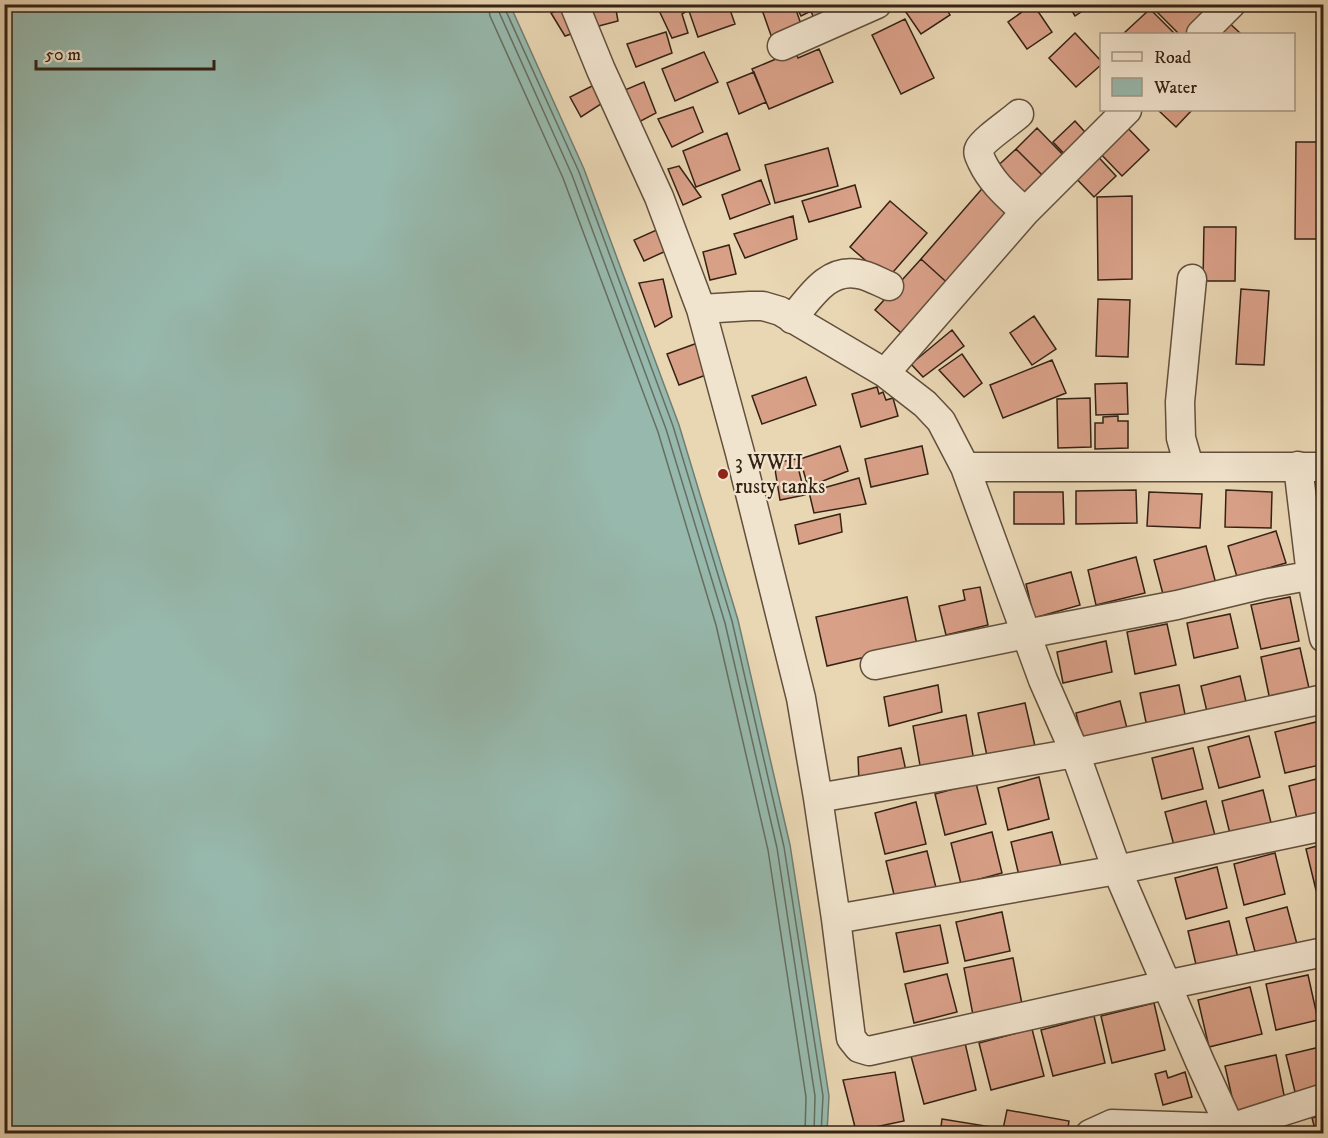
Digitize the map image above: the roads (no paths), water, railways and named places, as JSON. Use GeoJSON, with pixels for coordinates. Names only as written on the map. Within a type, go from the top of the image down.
{"type":"FeatureCollection","features":[{"type":"Feature","properties":{"kind":"street"},"geometry":{"type":"LineString","coordinates":[[574,4],[601,70],[659,197],[701,309],[740,453],[801,698],[836,919],[850,1038],[859,1048],[869,1051],[1323,952]]}},
{"type":"Feature","properties":{"kind":"street"},"geometry":{"type":"LineString","coordinates":[[782,46],[877,4]]}},
{"type":"Feature","properties":{"kind":"street"},"geometry":{"type":"LineString","coordinates":[[1202,33],[1231,4]]}},
{"type":"Feature","properties":{"kind":"street"},"geometry":{"type":"LineString","coordinates":[[885,373],[1025,212],[1126,111]]}},
{"type":"Feature","properties":{"kind":"street"},"geometry":{"type":"LineString","coordinates":[[1019,114],[979,148],[978,154],[994,182],[1025,212]]}},
{"type":"Feature","properties":{"kind":"street"},"geometry":{"type":"LineString","coordinates":[[792,319],[821,284],[838,274],[858,274],[889,286]]}},
{"type":"Feature","properties":{"kind":"street"},"geometry":{"type":"LineString","coordinates":[[1189,466],[1181,438],[1180,402],[1192,279]]}},
{"type":"Feature","properties":{"kind":"street"},"geometry":{"type":"LineString","coordinates":[[701,309],[763,306],[780,311],[885,373],[925,404],[941,421],[965,467],[1043,680],[1075,753],[1117,870],[1232,1131]]}},
{"type":"Feature","properties":{"kind":"street"},"geometry":{"type":"LineString","coordinates":[[965,467],[1311,467],[1323,638]]}},
{"type":"Feature","properties":{"kind":"street"},"geometry":{"type":"LineString","coordinates":[[875,665],[1177,605],[1317,574]]}},
{"type":"Feature","properties":{"kind":"street"},"geometry":{"type":"LineString","coordinates":[[818,798],[1075,753],[1323,699]]}},
{"type":"Feature","properties":{"kind":"street"},"geometry":{"type":"LineString","coordinates":[[836,919],[1117,870],[1323,826]]}},
{"type":"Feature","properties":{"kind":"street"},"geometry":{"type":"LineString","coordinates":[[1090,1134],[1112,1124],[1232,1131],[1323,1098]]}},
{"type":"Feature","properties":{"kind":"water"},"geometry":{"type":"Polygon","coordinates":[[[5,4],[510,5],[584,169],[679,425],[738,620],[790,845],[829,1096],[827,1133],[5,1133],[5,4]]]}},
{"type":"Feature","properties":{"kind":"place","name":"3 WWII rusty tanks"},"geometry":{"type":"Point","coordinates":[723,474]}}]}
